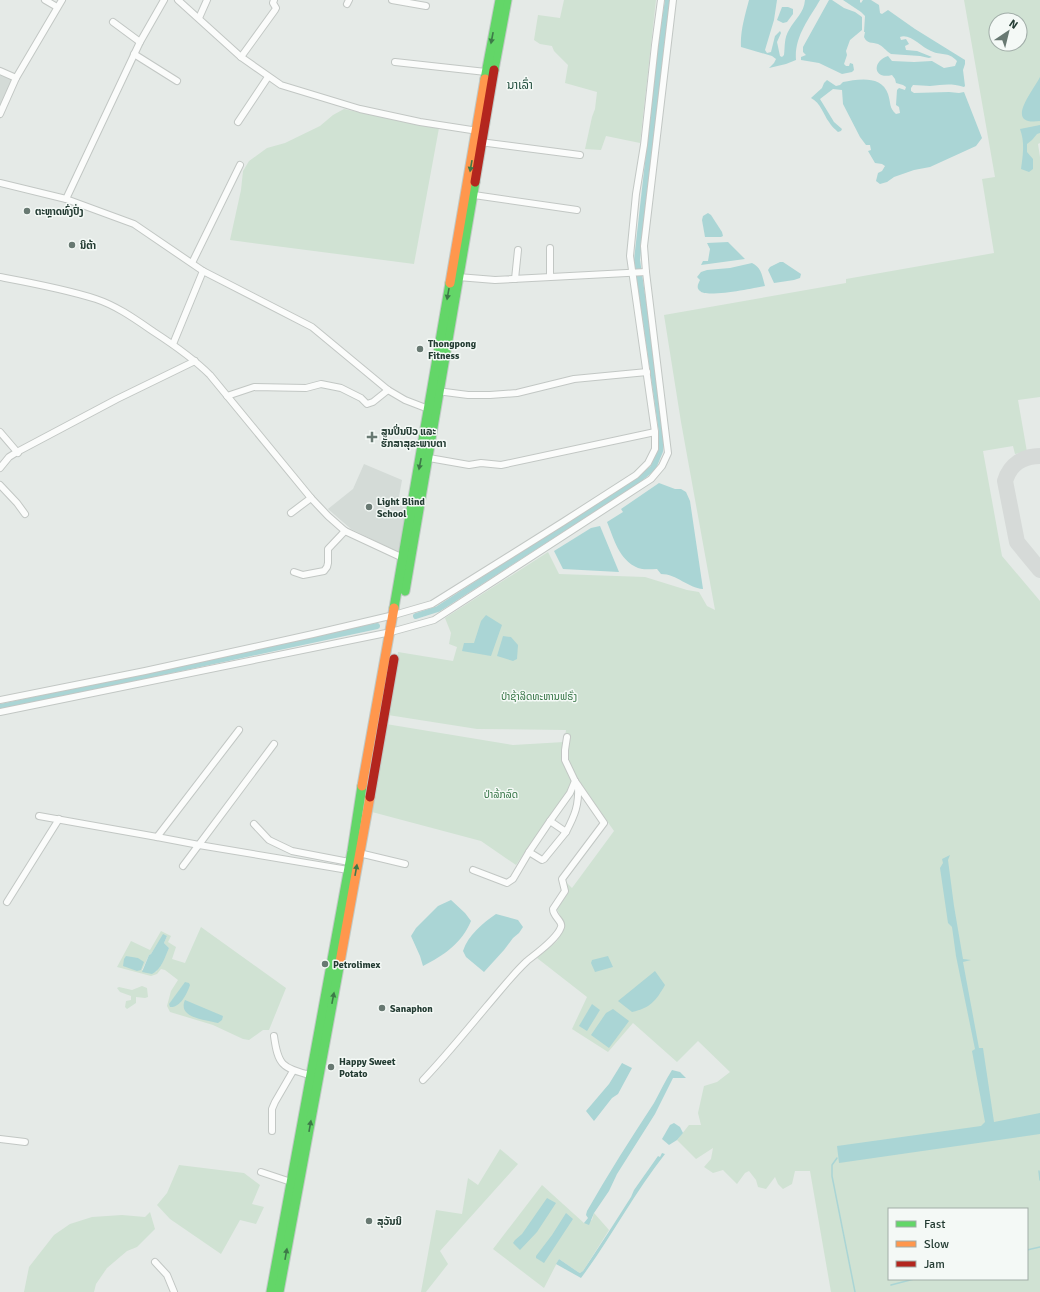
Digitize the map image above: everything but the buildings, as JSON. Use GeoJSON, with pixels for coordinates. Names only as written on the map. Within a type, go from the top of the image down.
{"type":"FeatureCollection","features":[{"type":"Feature","properties":{"kind":"highway"},"geometry":{"type":"LineString","coordinates":[[435,391],[474,195],[486,72],[500,0]]}},
{"type":"Feature","properties":{"kind":"highway"},"geometry":{"type":"LineString","coordinates":[[480,131],[507,0]]}},
{"type":"Feature","properties":{"kind":"highway"},"geometry":{"type":"LineString","coordinates":[[398,614],[403,558],[432,411],[479,142]]}},
{"type":"Feature","properties":{"kind":"highway"},"geometry":{"type":"LineString","coordinates":[[272,1292],[310,1074],[349,866],[429,458],[432,411]]}},
{"type":"Feature","properties":{"kind":"highway"},"geometry":{"type":"LineString","coordinates":[[279,1292],[384,722],[394,631]]}},
{"type":"Feature","properties":{"kind":"street"},"geometry":{"type":"LineString","coordinates":[[45,0],[57,7]]}},
{"type":"Feature","properties":{"kind":"street"},"geometry":{"type":"LineString","coordinates":[[0,114],[16,78],[62,0]]}},
{"type":"Feature","properties":{"kind":"street"},"geometry":{"type":"LineString","coordinates":[[66,200],[134,54],[164,0]]}},
{"type":"Feature","properties":{"kind":"street"},"geometry":{"type":"LineString","coordinates":[[178,0],[241,57],[281,85],[360,109],[420,122],[480,131]]}},
{"type":"Feature","properties":{"kind":"street"},"geometry":{"type":"LineString","coordinates":[[198,18],[207,0]]}},
{"type":"Feature","properties":{"kind":"street"},"geometry":{"type":"LineString","coordinates":[[241,57],[275,10],[276,8],[273,3],[274,0]]}},
{"type":"Feature","properties":{"kind":"street"},"geometry":{"type":"LineString","coordinates":[[392,0],[426,6]]}},
{"type":"Feature","properties":{"kind":"street"},"geometry":{"type":"LineString","coordinates":[[0,700],[146,671],[398,614],[432,604],[636,475],[648,463],[655,449],[655,432],[634,272],[630,256],[636,194],[644,145],[655,45],[662,0]]}},
{"type":"Feature","properties":{"kind":"street"},"geometry":{"type":"LineString","coordinates":[[0,712],[394,631],[434,620],[651,479],[662,466],[668,454],[644,272],[644,246],[667,45],[674,0]]}},
{"type":"Feature","properties":{"kind":"street"},"geometry":{"type":"LineString","coordinates":[[113,22],[140,42]]}},
{"type":"Feature","properties":{"kind":"street"},"geometry":{"type":"LineString","coordinates":[[655,45],[667,45]]}},
{"type":"Feature","properties":{"kind":"street"},"geometry":{"type":"LineString","coordinates":[[134,54],[177,81]]}},
{"type":"Feature","properties":{"kind":"street"},"geometry":{"type":"LineString","coordinates":[[396,62],[486,72]]}},
{"type":"Feature","properties":{"kind":"street"},"geometry":{"type":"LineString","coordinates":[[0,71],[16,78]]}},
{"type":"Feature","properties":{"kind":"street"},"geometry":{"type":"LineString","coordinates":[[238,122],[268,77]]}},
{"type":"Feature","properties":{"kind":"street"},"geometry":{"type":"LineString","coordinates":[[479,142],[580,155]]}},
{"type":"Feature","properties":{"kind":"street"},"geometry":{"type":"LineString","coordinates":[[192,263],[240,166]]}},
{"type":"Feature","properties":{"kind":"street"},"geometry":{"type":"LineString","coordinates":[[0,183],[66,200],[134,224],[203,271],[312,327],[388,390],[405,400],[432,411]]}},
{"type":"Feature","properties":{"kind":"street"},"geometry":{"type":"LineString","coordinates":[[474,195],[577,210]]}},
{"type":"Feature","properties":{"kind":"street"},"geometry":{"type":"LineString","coordinates":[[550,248],[550,276]]}},
{"type":"Feature","properties":{"kind":"street"},"geometry":{"type":"LineString","coordinates":[[515,279],[518,250]]}},
{"type":"Feature","properties":{"kind":"street"},"geometry":{"type":"LineString","coordinates":[[172,344],[203,271]]}},
{"type":"Feature","properties":{"kind":"street"},"geometry":{"type":"LineString","coordinates":[[458,277],[495,280],[644,272]]}},
{"type":"Feature","properties":{"kind":"street"},"geometry":{"type":"LineString","coordinates":[[0,277],[42,285],[96,299],[124,311],[172,344],[195,361],[210,375],[311,498],[328,516],[346,531],[403,558]]}},
{"type":"Feature","properties":{"kind":"street"},"geometry":{"type":"LineString","coordinates":[[0,468],[9,457],[117,399],[195,361]]}},
{"type":"Feature","properties":{"kind":"street"},"geometry":{"type":"LineString","coordinates":[[435,391],[468,395],[518,393],[574,379],[647,372]]}},
{"type":"Feature","properties":{"kind":"street"},"geometry":{"type":"LineString","coordinates":[[227,396],[254,387],[306,388],[321,384],[341,388],[361,398],[367,404],[373,402],[388,390]]}},
{"type":"Feature","properties":{"kind":"street"},"geometry":{"type":"LineString","coordinates":[[0,432],[18,453]]}},
{"type":"Feature","properties":{"kind":"street"},"geometry":{"type":"LineString","coordinates":[[429,458],[469,465],[481,463],[501,465],[655,432]]}},
{"type":"Feature","properties":{"kind":"street"},"geometry":{"type":"LineString","coordinates":[[0,485],[25,514]]}},
{"type":"Feature","properties":{"kind":"street"},"geometry":{"type":"LineString","coordinates":[[291,514],[311,498]]}},
{"type":"Feature","properties":{"kind":"street"},"geometry":{"type":"LineString","coordinates":[[294,572],[303,575],[324,571],[328,563],[328,549],[346,531]]}},
{"type":"Feature","properties":{"kind":"street"},"geometry":{"type":"LineString","coordinates":[[157,837],[239,730]]}},
{"type":"Feature","properties":{"kind":"street"},"geometry":{"type":"LineString","coordinates":[[423,1080],[457,1042],[514,973],[553,940],[560,929],[561,923],[554,914],[553,909],[565,891],[562,879],[604,823],[576,783],[564,760],[567,737]]}},
{"type":"Feature","properties":{"kind":"street"},"geometry":{"type":"LineString","coordinates":[[183,866],[274,744]]}},
{"type":"Feature","properties":{"kind":"street"},"geometry":{"type":"LineString","coordinates":[[473,870],[507,883],[513,880],[529,852],[576,783]]}},
{"type":"Feature","properties":{"kind":"street"},"geometry":{"type":"LineString","coordinates":[[529,852],[542,860],[544,859],[566,832],[576,813],[578,798],[576,783]]}},
{"type":"Feature","properties":{"kind":"street"},"geometry":{"type":"LineString","coordinates":[[39,816],[199,845],[349,866]]}},
{"type":"Feature","properties":{"kind":"street"},"geometry":{"type":"LineString","coordinates":[[7,902],[59,819]]}},
{"type":"Feature","properties":{"kind":"street"},"geometry":{"type":"LineString","coordinates":[[550,821],[566,832]]}},
{"type":"Feature","properties":{"kind":"street"},"geometry":{"type":"LineString","coordinates":[[254,824],[269,840],[292,851],[349,866]]}},
{"type":"Feature","properties":{"kind":"street"},"geometry":{"type":"LineString","coordinates":[[359,853],[405,864]]}},
{"type":"Feature","properties":{"kind":"street"},"geometry":{"type":"LineString","coordinates":[[274,1036],[279,1058],[283,1065],[293,1071],[310,1074]]}},
{"type":"Feature","properties":{"kind":"street"},"geometry":{"type":"LineString","coordinates":[[272,1131],[272,1109],[293,1071]]}},
{"type":"Feature","properties":{"kind":"street"},"geometry":{"type":"LineString","coordinates":[[0,1139],[25,1142]]}},
{"type":"Feature","properties":{"kind":"street"},"geometry":{"type":"LineString","coordinates":[[261,1172],[291,1182]]}},
{"type":"Feature","properties":{"kind":"street"},"geometry":{"type":"LineString","coordinates":[[155,1262],[167,1276],[174,1292]]}},
{"type":"Feature","properties":{"kind":"shaded area"},"geometry":{"type":"Polygon","coordinates":[[[0,74],[13,79],[0,110],[0,74]]]}},
{"type":"Feature","properties":{"kind":"shaded area","name":"Light Blind School"},"geometry":{"type":"Polygon","coordinates":[[[364,464],[402,480],[398,502],[409,505],[398,552],[351,529],[328,509],[353,489],[364,464]]]}},
{"type":"Feature","properties":{"kind":"green space"},"geometry":{"type":"Polygon","coordinates":[[[564,0],[656,0],[640,143],[606,136],[601,150],[585,149],[595,109],[597,92],[565,83],[568,65],[554,51],[552,46],[540,44],[534,40],[538,15],[560,18],[564,0]]]}},
{"type":"Feature","properties":{"kind":"green space"},"geometry":{"type":"Polygon","coordinates":[[[964,0],[1040,0],[1040,143],[1038,144],[1040,157],[1040,397],[1018,400],[1027,452],[1015,454],[1013,446],[983,451],[1002,556],[1040,601],[1040,1292],[831,1292],[810,1171],[795,1171],[792,1184],[783,1189],[778,1184],[775,1177],[766,1189],[758,1187],[756,1180],[749,1171],[745,1173],[737,1184],[723,1170],[713,1173],[704,1167],[711,1159],[713,1148],[696,1159],[677,1140],[689,1125],[701,1125],[698,1113],[704,1086],[717,1082],[730,1072],[698,1041],[677,1062],[633,1023],[608,1052],[572,1029],[587,997],[537,958],[557,941],[565,926],[557,909],[567,892],[565,881],[572,888],[614,831],[579,781],[574,782],[516,865],[481,841],[372,812],[386,724],[513,745],[564,742],[566,730],[477,729],[388,715],[398,652],[453,661],[457,647],[449,644],[451,633],[445,618],[548,552],[559,574],[645,577],[687,590],[699,592],[707,606],[715,610],[681,422],[664,315],[846,283],[846,279],[994,253],[982,179],[995,177],[964,0]]]}},
{"type":"Feature","properties":{"kind":"green space"},"geometry":{"type":"Polygon","coordinates":[[[344,109],[439,128],[414,264],[230,240],[241,190],[243,171],[249,161],[267,148],[285,143],[320,126],[333,115],[344,109]]]}},
{"type":"Feature","properties":{"kind":"green space"},"geometry":{"type":"Polygon","coordinates":[[[201,927],[286,988],[269,1030],[263,1030],[249,1040],[243,1039],[213,1025],[170,1012],[167,1006],[171,991],[178,980],[165,970],[161,969],[157,974],[151,976],[117,967],[131,941],[150,950],[161,931],[171,936],[168,942],[176,947],[172,959],[185,963],[201,927]],[[163,935],[149,955],[142,970],[156,972],[169,948],[164,943],[167,936],[163,935]]]}},
{"type":"Feature","properties":{"kind":"green space"},"geometry":{"type":"Polygon","coordinates":[[[142,986],[147,988],[148,997],[136,997],[136,1003],[127,1009],[125,1007],[126,1001],[131,1000],[131,996],[120,992],[117,988],[119,987],[132,990],[142,986]]]}},
{"type":"Feature","properties":{"kind":"green space"},"geometry":{"type":"Polygon","coordinates":[[[500,1149],[518,1164],[440,1251],[448,1264],[426,1292],[421,1292],[436,1210],[462,1214],[468,1178],[478,1185],[500,1149]]]}},
{"type":"Feature","properties":{"kind":"green space"},"geometry":{"type":"Polygon","coordinates":[[[179,1165],[244,1173],[260,1185],[252,1204],[264,1207],[256,1224],[240,1220],[221,1254],[170,1219],[157,1205],[167,1193],[179,1165]]]}},
{"type":"Feature","properties":{"kind":"green space"},"geometry":{"type":"Polygon","coordinates":[[[542,1185],[584,1223],[592,1220],[594,1213],[609,1230],[583,1271],[580,1273],[578,1272],[559,1259],[544,1288],[493,1249],[542,1185]]]}},
{"type":"Feature","properties":{"kind":"green space"},"geometry":{"type":"Polygon","coordinates":[[[150,1212],[155,1229],[137,1247],[127,1251],[107,1268],[96,1284],[94,1292],[24,1292],[29,1267],[54,1235],[70,1224],[92,1217],[122,1215],[145,1217],[150,1212]]]}},
{"type":"Feature","properties":{"kind":"water"},"geometry":{"type":"Polygon","coordinates":[[[749,0],[777,0],[774,20],[765,50],[767,53],[771,52],[775,36],[780,31],[781,33],[777,42],[780,56],[782,57],[784,55],[787,33],[801,12],[805,0],[820,0],[803,28],[797,44],[796,60],[769,68],[776,59],[772,56],[741,47],[742,29],[749,0]]]}},
{"type":"Feature","properties":{"kind":"water"},"geometry":{"type":"Polygon","coordinates":[[[829,0],[832,0],[862,17],[862,30],[850,40],[846,51],[847,55],[844,64],[849,66],[850,63],[853,64],[854,70],[852,72],[842,74],[819,63],[801,60],[801,57],[806,55],[803,52],[803,47],[829,0]]]}},
{"type":"Feature","properties":{"kind":"water"},"geometry":{"type":"Polygon","coordinates":[[[843,0],[860,0],[861,3],[863,0],[871,0],[879,5],[880,13],[882,14],[888,10],[915,29],[965,60],[963,70],[964,87],[951,85],[913,85],[911,91],[914,93],[964,92],[982,138],[976,146],[930,167],[914,170],[880,184],[876,181],[878,173],[882,171],[885,166],[875,163],[868,151],[871,150],[870,145],[866,145],[860,137],[843,104],[842,90],[833,89],[820,99],[834,122],[842,129],[838,132],[832,126],[822,109],[811,98],[822,88],[827,80],[836,86],[843,82],[862,79],[875,81],[885,88],[892,110],[896,114],[900,113],[899,107],[896,105],[897,90],[899,88],[905,90],[906,87],[896,83],[892,75],[886,76],[878,73],[877,66],[879,62],[888,56],[892,61],[932,61],[944,68],[955,66],[957,61],[951,56],[931,51],[912,39],[904,36],[900,37],[901,40],[906,39],[909,44],[905,46],[906,50],[917,51],[932,57],[929,58],[891,54],[880,45],[868,42],[864,37],[865,16],[843,0]]]}},
{"type":"Feature","properties":{"kind":"water"},"geometry":{"type":"Polygon","coordinates":[[[782,7],[793,9],[793,14],[787,22],[783,23],[777,20],[782,7]]]}},
{"type":"Feature","properties":{"kind":"water"},"geometry":{"type":"Polygon","coordinates":[[[1040,77],[1040,121],[1029,121],[1023,118],[1022,113],[1027,98],[1040,77]]]}},
{"type":"Feature","properties":{"kind":"water"},"geometry":{"type":"Polygon","coordinates":[[[1040,125],[1040,133],[1027,144],[1027,152],[1033,159],[1033,169],[1029,172],[1021,169],[1023,144],[1020,129],[1040,125]]]}},
{"type":"Feature","properties":{"kind":"water"},"geometry":{"type":"Polygon","coordinates":[[[708,213],[711,215],[723,236],[705,237],[702,220],[703,216],[708,213]]]}},
{"type":"Feature","properties":{"kind":"water"},"geometry":{"type":"Polygon","coordinates":[[[728,242],[745,259],[701,265],[703,261],[708,261],[710,249],[707,243],[728,242]]]}},
{"type":"Feature","properties":{"kind":"water"},"geometry":{"type":"Polygon","coordinates":[[[783,262],[801,274],[800,278],[774,283],[768,270],[770,267],[783,262]]]}},
{"type":"Feature","properties":{"kind":"water"},"geometry":{"type":"Polygon","coordinates":[[[752,263],[760,270],[765,286],[720,293],[704,293],[698,289],[700,280],[697,277],[701,272],[752,263]]]}},
{"type":"Feature","properties":{"kind":"water"},"geometry":{"type":"Polygon","coordinates":[[[659,483],[675,489],[681,489],[686,492],[690,501],[703,589],[692,586],[672,576],[661,574],[657,569],[638,568],[626,560],[615,542],[607,522],[623,512],[621,509],[659,483]]]}},
{"type":"Feature","properties":{"kind":"water"},"geometry":{"type":"Polygon","coordinates":[[[600,526],[619,572],[563,569],[554,551],[591,528],[600,526]]]}},
{"type":"Feature","properties":{"kind":"water"},"geometry":{"type":"Polygon","coordinates":[[[486,615],[502,625],[491,656],[462,651],[464,643],[474,643],[481,621],[486,615]]]}},
{"type":"Feature","properties":{"kind":"water"},"geometry":{"type":"Polygon","coordinates":[[[503,636],[511,637],[518,645],[517,659],[513,661],[497,656],[503,636]]]}},
{"type":"Feature","properties":{"kind":"water"},"geometry":{"type":"Polygon","coordinates":[[[950,855],[948,860],[963,959],[971,960],[963,962],[979,1048],[983,1048],[994,1122],[1040,1113],[1040,1134],[839,1163],[837,1146],[981,1126],[985,1122],[972,1051],[975,1049],[956,956],[952,927],[948,923],[940,868],[943,863],[942,859],[950,855]]]}},
{"type":"Feature","properties":{"kind":"water"},"geometry":{"type":"Polygon","coordinates":[[[451,900],[471,921],[463,936],[451,948],[438,958],[423,966],[411,936],[416,928],[438,906],[451,900]]]}},
{"type":"Feature","properties":{"kind":"water"},"geometry":{"type":"Polygon","coordinates":[[[496,914],[518,920],[523,927],[484,972],[466,957],[463,951],[472,935],[481,925],[496,914]]]}},
{"type":"Feature","properties":{"kind":"water"},"geometry":{"type":"Polygon","coordinates":[[[163,934],[167,936],[164,943],[169,948],[162,963],[158,970],[152,974],[142,972],[149,955],[163,934]]]}},
{"type":"Feature","properties":{"kind":"water"},"geometry":{"type":"Polygon","coordinates":[[[126,956],[138,958],[144,962],[141,970],[137,971],[123,966],[126,956]]]}},
{"type":"Feature","properties":{"kind":"water"},"geometry":{"type":"Polygon","coordinates":[[[608,956],[613,967],[595,972],[591,963],[592,960],[608,956]]]}},
{"type":"Feature","properties":{"kind":"water"},"geometry":{"type":"Polygon","coordinates":[[[655,971],[665,985],[652,1003],[632,1012],[618,1001],[655,971]]]}},
{"type":"Feature","properties":{"kind":"water"},"geometry":{"type":"Polygon","coordinates":[[[185,982],[189,983],[190,985],[185,996],[180,1003],[174,1007],[170,1007],[169,1004],[185,982]]]}},
{"type":"Feature","properties":{"kind":"water"},"geometry":{"type":"Polygon","coordinates":[[[185,1000],[223,1016],[222,1020],[218,1023],[194,1017],[185,1011],[185,1000]]]}},
{"type":"Feature","properties":{"kind":"water"},"geometry":{"type":"Polygon","coordinates":[[[592,1004],[600,1010],[587,1031],[579,1026],[592,1004]]]}},
{"type":"Feature","properties":{"kind":"water"},"geometry":{"type":"Polygon","coordinates":[[[613,1009],[629,1021],[609,1048],[591,1035],[606,1013],[613,1009]]]}},
{"type":"Feature","properties":{"kind":"water"},"geometry":{"type":"Polygon","coordinates":[[[622,1063],[632,1068],[618,1094],[612,1098],[594,1121],[586,1111],[609,1084],[622,1063]]]}},
{"type":"Feature","properties":{"kind":"water"},"geometry":{"type":"Polygon","coordinates":[[[672,1070],[680,1072],[686,1078],[673,1078],[655,1114],[617,1174],[609,1191],[594,1213],[589,1225],[584,1223],[588,1218],[586,1215],[587,1211],[603,1183],[654,1103],[672,1070]]]}},
{"type":"Feature","properties":{"kind":"water"},"geometry":{"type":"Polygon","coordinates":[[[674,1123],[680,1127],[683,1133],[677,1140],[669,1145],[662,1139],[670,1125],[674,1123]]]}},
{"type":"Feature","properties":{"kind":"water"},"geometry":{"type":"Polygon","coordinates":[[[662,1153],[665,1154],[643,1184],[581,1278],[556,1264],[559,1259],[580,1273],[583,1271],[634,1190],[658,1156],[660,1157],[662,1153]]]}},
{"type":"Feature","properties":{"kind":"water"},"geometry":{"type":"Polygon","coordinates":[[[547,1198],[556,1203],[537,1232],[520,1250],[513,1243],[522,1234],[547,1198]]]}},
{"type":"Feature","properties":{"kind":"water"},"geometry":{"type":"Polygon","coordinates":[[[566,1213],[573,1219],[544,1263],[536,1258],[536,1256],[566,1213]]]}},
{"type":"Feature","properties":{"kind":"waterway"},"geometry":{"type":"LineString","coordinates":[[416,616],[438,609],[637,481],[653,468],[660,451],[662,433],[637,260],[662,38],[668,0]]}},
{"type":"Feature","properties":{"kind":"waterway"},"geometry":{"type":"LineString","coordinates":[[0,707],[377,626]]}},
{"type":"Feature","properties":{"kind":"waterway"},"geometry":{"type":"LineString","coordinates":[[837,1158],[832,1165],[832,1176],[855,1292]]}},
{"type":"Feature","properties":{"kind":"waterway"},"geometry":{"type":"LineString","coordinates":[[1039,1171],[1040,1180]]}},
{"type":"Feature","properties":{"kind":"waterway"},"geometry":{"type":"LineString","coordinates":[[1028,1250],[1040,1247]]}},
{"type":"Feature","properties":{"kind":"waterway"},"geometry":{"type":"LineString","coordinates":[[891,1285],[910,1280]]}},
{"type":"Feature","properties":{"kind":"taxiway"},"geometry":{"type":"LineString","coordinates":[[1040,456],[1034,456],[1018,462],[1010,470],[1005,481],[1017,542],[1040,570]]}},
{"type":"Feature","properties":{"kind":"traffic: fast"},"geometry":{"type":"LineString","coordinates":[[485,79],[500,0]]}},
{"type":"Feature","properties":{"kind":"traffic: fast"},"geometry":{"type":"LineString","coordinates":[[494,70],[507,0]]}},
{"type":"Feature","properties":{"kind":"traffic: fast"},"geometry":{"type":"LineString","coordinates":[[405,591],[475,182]]}},
{"type":"Feature","properties":{"kind":"traffic: fast"},"geometry":{"type":"LineString","coordinates":[[394,608],[450,283]]}},
{"type":"Feature","properties":{"kind":"traffic: fast"},"geometry":{"type":"LineString","coordinates":[[271,1292],[352,851],[362,786]]}},
{"type":"Feature","properties":{"kind":"traffic: fast"},"geometry":{"type":"LineString","coordinates":[[279,1292],[340,962]]}},
{"type":"Feature","properties":{"kind":"traffic: slow"},"geometry":{"type":"LineString","coordinates":[[450,283],[485,79]]}},
{"type":"Feature","properties":{"kind":"traffic: slow"},"geometry":{"type":"LineString","coordinates":[[362,786],[394,608]]}},
{"type":"Feature","properties":{"kind":"traffic: slow"},"geometry":{"type":"LineString","coordinates":[[340,962],[370,797]]}},
{"type":"Feature","properties":{"kind":"traffic: jam"},"geometry":{"type":"LineString","coordinates":[[475,182],[494,70]]}},
{"type":"Feature","properties":{"kind":"traffic: jam"},"geometry":{"type":"LineString","coordinates":[[370,797],[394,659]]}},
{"type":"Feature","properties":{"kind":"place","name":"ຕະຫຼາດທົ່ງປົ່ງ"},"geometry":{"type":"Point","coordinates":[27,211]}},
{"type":"Feature","properties":{"kind":"place","name":"ນິຕ້າ"},"geometry":{"type":"Point","coordinates":[72,245]}},
{"type":"Feature","properties":{"kind":"place","name":"Thongpong Fitness"},"geometry":{"type":"Point","coordinates":[420,349]}},
{"type":"Feature","properties":{"kind":"place","name":"ສູນປິ່ນປົວ ແລະ ຮັກສາສຸຂະພາບຕາ"},"geometry":{"type":"Point","coordinates":[372,437]}},
{"type":"Feature","properties":{"kind":"place","name":"Light Blind School"},"geometry":{"type":"Point","coordinates":[369,507]}},
{"type":"Feature","properties":{"kind":"place","name":"Petrolimex"},"geometry":{"type":"Point","coordinates":[325,964]}},
{"type":"Feature","properties":{"kind":"place","name":"Sanaphon"},"geometry":{"type":"Point","coordinates":[382,1008]}},
{"type":"Feature","properties":{"kind":"place","name":"Happy Sweet Potato"},"geometry":{"type":"Point","coordinates":[331,1067]}},
{"type":"Feature","properties":{"kind":"place","name":"ສຸວັນນິ"},"geometry":{"type":"Point","coordinates":[369,1221]}},
{"type":"Feature","properties":{"kind":"district","name":"ນາເລົ່າ"},"geometry":{"type":"Point","coordinates":[520,85]}},
{"type":"Feature","properties":{"kind":"park label","name":"ປ່າຊ້າລິດທະຫານຟຣັ່ງ"},"geometry":{"type":"Point","coordinates":[539,696]}},
{"type":"Feature","properties":{"kind":"park label","name":"ປ່າລ້ກລົດ"},"geometry":{"type":"Point","coordinates":[501,794]}}]}
